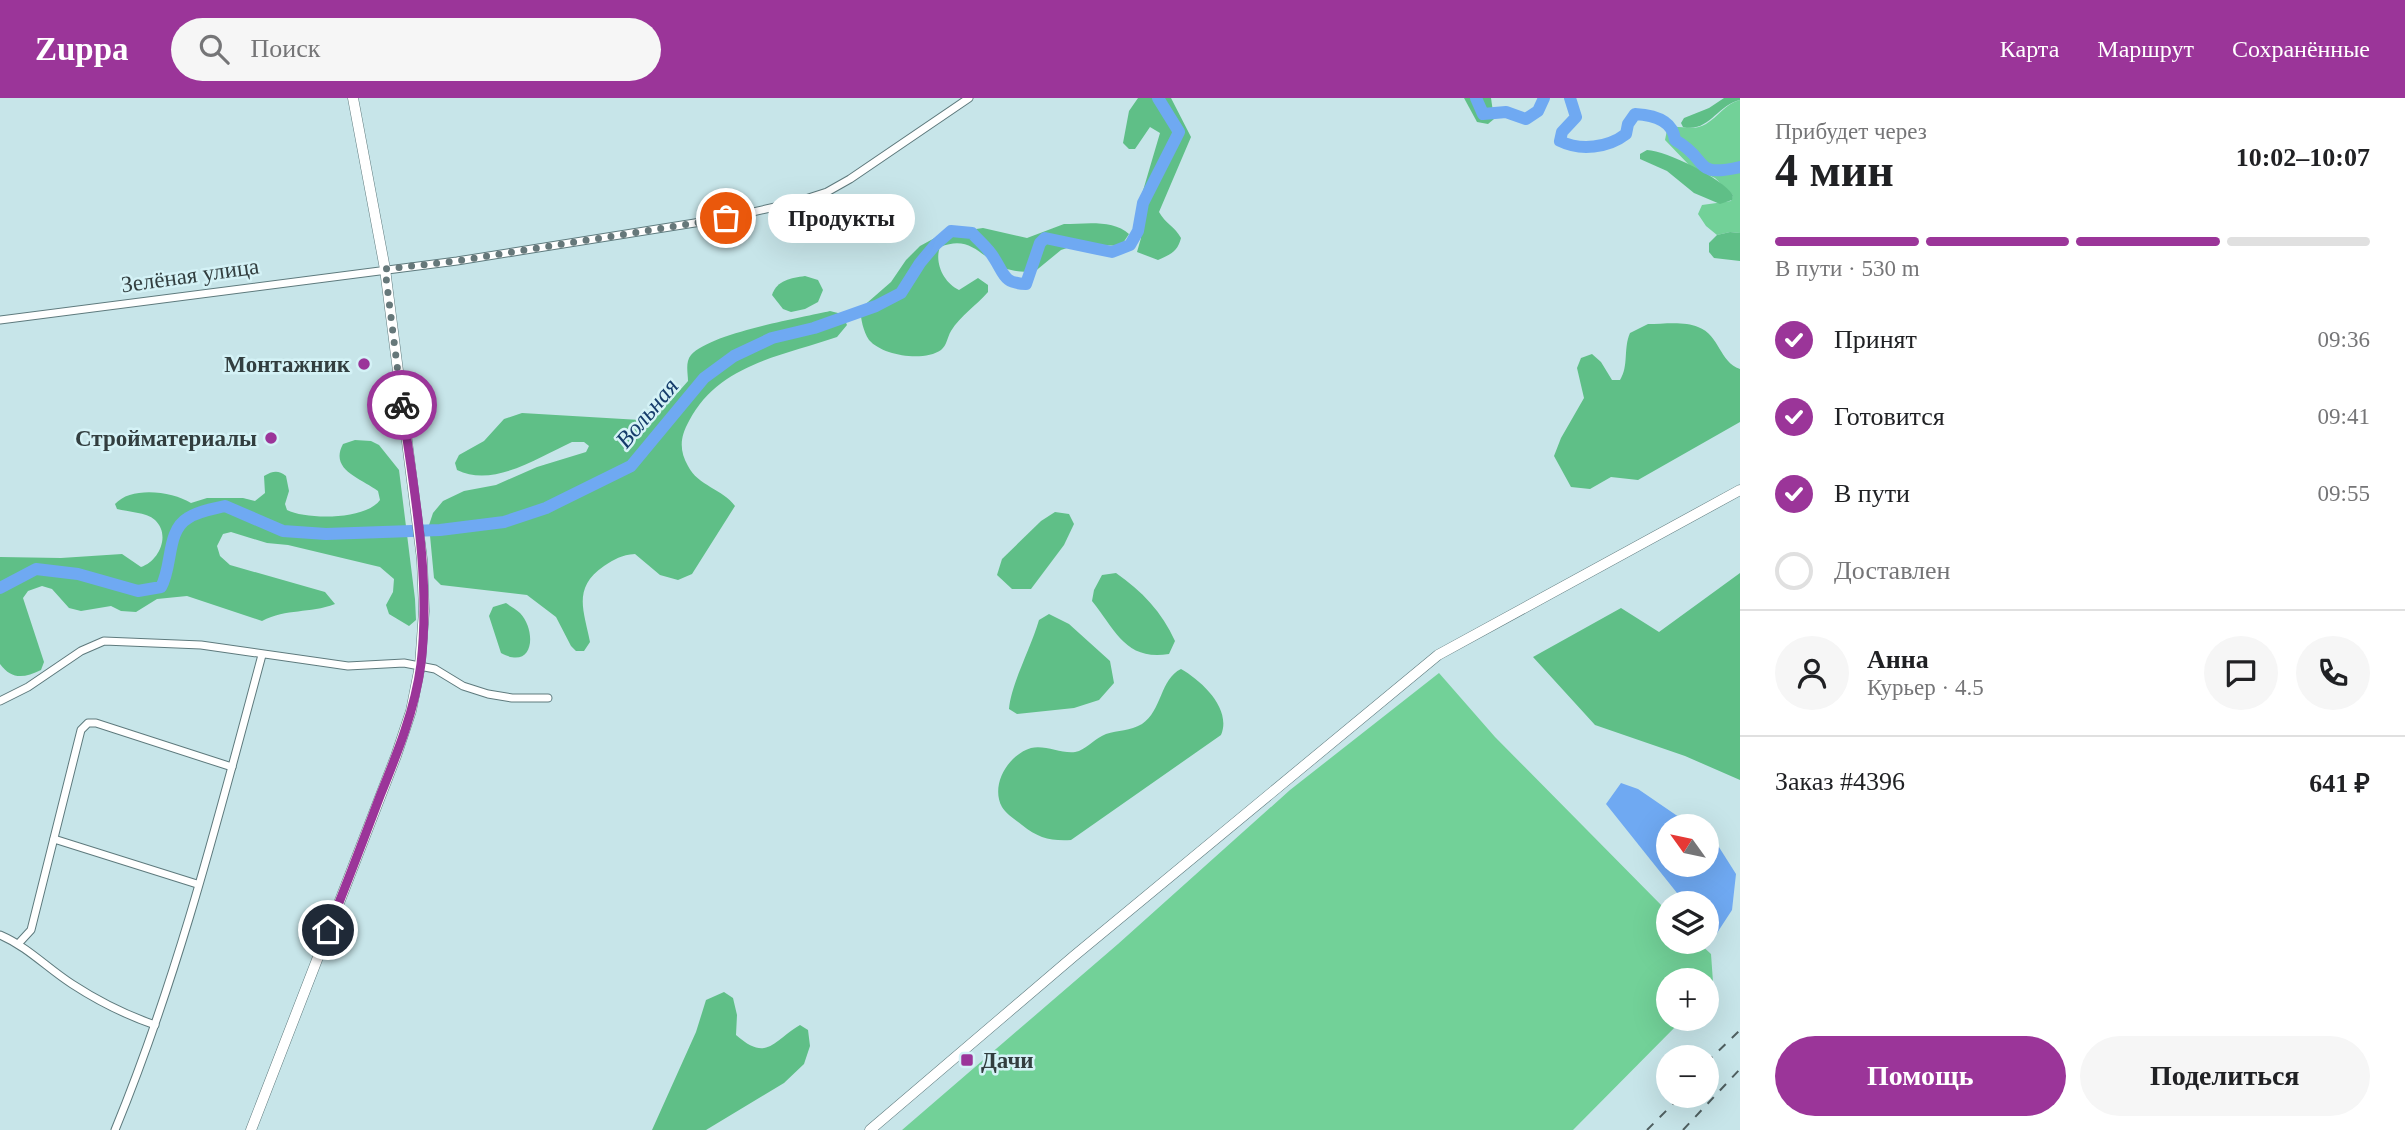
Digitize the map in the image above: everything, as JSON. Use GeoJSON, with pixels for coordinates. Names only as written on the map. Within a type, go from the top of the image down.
{"type":"FeatureCollection","features":[{"type":"Feature","properties":{"kind":"street"},"geometry":{"type":"LineString","coordinates":[[251,1130],[396,756],[411,711],[420,666],[424,611],[416,502],[385,269],[353,98]]}},
{"type":"Feature","properties":{"kind":"street","name":"Зелёная улица"},"geometry":{"type":"LineString","coordinates":[[0,320],[457,261],[726,218],[793,203],[827,192],[850,179],[969,98]]}},
{"type":"Feature","properties":{"kind":"street"},"geometry":{"type":"LineString","coordinates":[[870,1130],[1074,956],[1438,655],[1740,490]]}},
{"type":"Feature","properties":{"kind":"street"},"geometry":{"type":"LineString","coordinates":[[0,701],[28,687],[91,645],[104,642],[201,645],[348,666],[388,663],[420,666],[435,669],[463,686],[488,694],[512,698],[548,698]]}},
{"type":"Feature","properties":{"kind":"street"},"geometry":{"type":"LineString","coordinates":[[116,1130],[155,1025],[232,767],[262,655]]}},
{"type":"Feature","properties":{"kind":"street"},"geometry":{"type":"LineString","coordinates":[[19,943],[31,930],[81,730],[88,723],[96,723],[232,767]]}},
{"type":"Feature","properties":{"kind":"street"},"geometry":{"type":"LineString","coordinates":[[54,839],[197,884]]}},
{"type":"Feature","properties":{"kind":"street"},"geometry":{"type":"LineString","coordinates":[[0,935],[19,943],[69,983],[94,998],[155,1025]]}},
{"type":"Feature","properties":{"kind":"green space"},"geometry":{"type":"Polygon","coordinates":[[[1138,98],[1171,98],[1191,137],[1159,212],[1181,238],[1173,252],[1158,260],[1137,252],[1141,238],[1137,211],[1160,133],[1150,127],[1135,149],[1129,149],[1123,143],[1129,111],[1138,98]]]}},
{"type":"Feature","properties":{"kind":"green space"},"geometry":{"type":"Polygon","coordinates":[[[1464,98],[1491,98],[1494,119],[1488,124],[1477,122],[1464,98]]]}},
{"type":"Feature","properties":{"kind":"green space"},"geometry":{"type":"Polygon","coordinates":[[[1724,98],[1740,100],[1725,107],[1700,126],[1683,127],[1681,123],[1684,118],[1709,108],[1724,98]]]}},
{"type":"Feature","properties":{"kind":"green space"},"geometry":{"type":"Polygon","coordinates":[[[1740,100],[1740,233],[1717,235],[1706,226],[1698,214],[1702,205],[1731,201],[1733,195],[1715,178],[1691,167],[1665,140],[1667,130],[1671,127],[1702,126],[1730,104],[1740,100]]]}},
{"type":"Feature","properties":{"kind":"green space"},"geometry":{"type":"Polygon","coordinates":[[[1647,150],[1693,166],[1727,188],[1733,195],[1732,200],[1720,204],[1694,193],[1667,171],[1640,159],[1640,154],[1647,150]]]}},
{"type":"Feature","properties":{"kind":"green space"},"geometry":{"type":"Polygon","coordinates":[[[1064,224],[1107,224],[1129,234],[1121,246],[1079,244],[1061,250],[1033,273],[1005,268],[968,245],[960,243],[940,247],[939,266],[949,283],[959,290],[978,278],[988,285],[988,292],[964,315],[951,331],[943,348],[934,354],[914,356],[893,353],[875,346],[869,340],[860,309],[891,282],[906,260],[920,246],[942,234],[983,228],[1027,238],[1064,224]]]}},
{"type":"Feature","properties":{"kind":"green space"},"geometry":{"type":"Polygon","coordinates":[[[1740,233],[1740,261],[1714,258],[1709,252],[1709,243],[1717,235],[1740,233]]]}},
{"type":"Feature","properties":{"kind":"green space"},"geometry":{"type":"Polygon","coordinates":[[[805,276],[818,280],[823,290],[818,302],[791,312],[783,309],[772,295],[774,290],[785,281],[805,276]]]}},
{"type":"Feature","properties":{"kind":"green space"},"geometry":{"type":"Polygon","coordinates":[[[830,311],[842,314],[847,325],[837,337],[774,357],[735,374],[717,386],[702,402],[684,433],[683,454],[692,473],[735,506],[692,574],[678,580],[660,575],[635,554],[615,559],[594,574],[584,592],[583,610],[590,642],[584,651],[576,651],[556,617],[527,595],[441,585],[434,578],[429,525],[433,513],[443,501],[464,491],[496,485],[537,467],[586,452],[589,446],[584,442],[572,442],[501,473],[471,475],[457,470],[455,463],[459,455],[484,441],[504,419],[522,413],[640,420],[660,409],[688,381],[689,358],[701,347],[757,327],[830,311]]]}},
{"type":"Feature","properties":{"kind":"green space"},"geometry":{"type":"Polygon","coordinates":[[[1648,324],[1687,324],[1698,327],[1711,336],[1728,361],[1740,369],[1740,422],[1638,480],[1611,477],[1590,489],[1571,487],[1554,456],[1584,398],[1577,368],[1581,358],[1592,354],[1601,362],[1612,380],[1620,380],[1630,333],[1648,324]]]}},
{"type":"Feature","properties":{"kind":"green space"},"geometry":{"type":"Polygon","coordinates":[[[355,440],[371,441],[379,445],[399,470],[415,599],[416,620],[409,626],[389,614],[386,605],[393,592],[394,579],[380,567],[288,545],[267,543],[231,532],[223,534],[217,546],[220,556],[230,565],[325,592],[335,604],[280,614],[262,621],[187,596],[157,599],[136,612],[121,611],[111,606],[81,611],[69,608],[52,589],[42,586],[28,591],[23,598],[44,662],[41,670],[19,676],[9,673],[0,664],[0,557],[61,558],[122,554],[141,567],[158,553],[162,533],[160,526],[151,517],[117,509],[115,504],[122,498],[152,492],[191,503],[207,498],[243,498],[255,501],[265,493],[264,476],[275,472],[286,476],[289,491],[285,504],[287,510],[322,517],[350,515],[373,507],[380,500],[378,491],[349,472],[340,460],[343,444],[355,440]]]}},
{"type":"Feature","properties":{"kind":"green space"},"geometry":{"type":"Polygon","coordinates":[[[1055,512],[1069,514],[1074,524],[1064,545],[1031,589],[1012,589],[997,575],[1002,559],[1041,521],[1055,512]]]}},
{"type":"Feature","properties":{"kind":"green space"},"geometry":{"type":"Polygon","coordinates":[[[1116,573],[1143,595],[1164,621],[1175,641],[1169,654],[1154,655],[1132,648],[1116,633],[1092,601],[1102,575],[1116,573]]]}},
{"type":"Feature","properties":{"kind":"green space"},"geometry":{"type":"Polygon","coordinates":[[[1740,573],[1740,780],[1685,756],[1595,725],[1533,657],[1621,608],[1659,632],[1740,573]]]}},
{"type":"Feature","properties":{"kind":"green space"},"geometry":{"type":"Polygon","coordinates":[[[506,603],[520,613],[529,629],[529,646],[526,653],[520,657],[501,653],[489,616],[493,607],[506,603]]]}},
{"type":"Feature","properties":{"kind":"green space"},"geometry":{"type":"Polygon","coordinates":[[[1049,614],[1069,624],[1110,661],[1114,683],[1099,700],[1074,708],[1017,714],[1009,709],[1013,688],[1039,620],[1049,614]]]}},
{"type":"Feature","properties":{"kind":"green space"},"geometry":{"type":"Polygon","coordinates":[[[1181,669],[1206,688],[1219,706],[1223,725],[1221,735],[1071,840],[1039,836],[1004,810],[998,789],[1003,772],[1015,757],[1037,747],[1079,751],[1106,734],[1142,724],[1154,711],[1169,680],[1181,669]]]}},
{"type":"Feature","properties":{"kind":"green space"},"geometry":{"type":"Polygon","coordinates":[[[1439,673],[1495,737],[1656,900],[1656,954],[1711,954],[1712,968],[1656,968],[1656,1031],[1671,1031],[1573,1130],[902,1130],[1118,944],[1290,790],[1439,673]]]}},
{"type":"Feature","properties":{"kind":"green space"},"geometry":{"type":"Polygon","coordinates":[[[724,992],[733,998],[737,1015],[736,1035],[755,1047],[762,1048],[776,1043],[800,1025],[808,1030],[810,1046],[804,1064],[784,1083],[706,1130],[652,1130],[696,1032],[706,1000],[724,992]]]}},
{"type":"Feature","properties":{"kind":"water"},"geometry":{"type":"Polygon","coordinates":[[[1621,783],[1638,789],[1674,814],[1656,814],[1656,867],[1606,804],[1621,783]]]}},
{"type":"Feature","properties":{"kind":"water"},"geometry":{"type":"Polygon","coordinates":[[[1719,847],[1736,874],[1732,910],[1719,930],[1719,891],[1675,891],[1664,877],[1719,877],[1719,847]]]}},
{"type":"Feature","properties":{"kind":"waterway","name":"Вольная"},"geometry":{"type":"LineString","coordinates":[[0,588],[36,569],[78,574],[138,591],[161,587],[173,540],[181,524],[196,514],[225,506],[283,531],[326,534],[440,530],[504,522],[546,508],[631,466],[704,378],[734,356],[772,338],[814,328],[876,306],[901,293],[920,263],[951,231],[972,233],[989,251],[1009,280],[1026,284],[1040,243],[1045,238],[1112,252],[1130,245],[1138,231],[1143,203],[1179,132],[1158,98]]}},
{"type":"Feature","properties":{"kind":"waterway","name":"Вольная"},"geometry":{"type":"LineString","coordinates":[[1476,98],[1483,114],[1506,112],[1526,119],[1538,111],[1544,98]]}},
{"type":"Feature","properties":{"kind":"waterway","name":"Вольная"},"geometry":{"type":"LineString","coordinates":[[1570,98],[1576,117],[1562,132],[1560,141],[1585,147],[1602,145],[1626,134],[1628,124],[1635,114],[1642,115],[1655,117],[1666,123],[1675,140],[1686,147],[1707,169],[1740,167]]}},
{"type":"Feature","properties":{"kind":"railway"},"geometry":{"type":"LineString","coordinates":[[1719,1050],[1740,1030]]}},
{"type":"Feature","properties":{"kind":"railway"},"geometry":{"type":"LineString","coordinates":[[1683,1130],[1740,1069]]}},
{"type":"Feature","properties":{"kind":"railway"},"geometry":{"type":"LineString","coordinates":[[1647,1130],[1669,1108]]}},
{"type":"Feature","properties":{"kind":"way so far"},"geometry":{"type":"LineString","coordinates":[[402,405],[387,302],[385,269],[457,261],[726,218]]}},
{"type":"Feature","properties":{"kind":"place","name":"Продукты"},"geometry":{"type":"Point","coordinates":[726,218]}},
{"type":"Feature","properties":{"kind":"place","name":"Монтажник"},"geometry":{"type":"Point","coordinates":[364,364]}},
{"type":"Feature","properties":{"kind":"place","name":"Стройматериалы"},"geometry":{"type":"Point","coordinates":[271,438]}},
{"type":"Feature","properties":{"kind":"place","name":"Дачи"},"geometry":{"type":"Point","coordinates":[967,1060]}},
{"type":"Feature","properties":{"kind":"route"},"geometry":{"type":"LineString","coordinates":[[328,930],[396,756],[411,711],[420,666],[424,611],[422,559],[402,405]]}}]}
